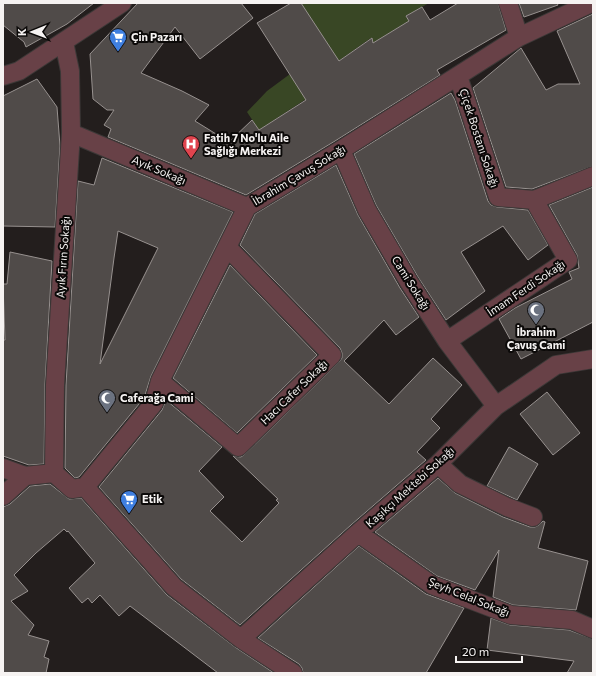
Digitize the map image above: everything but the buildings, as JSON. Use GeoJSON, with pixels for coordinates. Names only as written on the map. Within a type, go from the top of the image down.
{"type":"FeatureCollection","features":[{"type":"Feature","properties":{"kind":"street"},"geometry":{"type":"LineString","coordinates":[[3,76],[19,70],[64,42],[102,8],[122,3]]}},
{"type":"Feature","properties":{"kind":"street"},"geometry":{"type":"LineString","coordinates":[[508,3],[519,38]]}},
{"type":"Feature","properties":{"kind":"street","name":"İbrahim Çavuş Sokağı"},"geometry":{"type":"LineString","coordinates":[[85,487],[154,403],[160,381],[247,207],[519,38],[591,3]]}},
{"type":"Feature","properties":{"kind":"street","name":"Ayık Fırın Sokağı"},"geometry":{"type":"LineString","coordinates":[[54,473],[56,378],[71,133],[70,71],[64,42]]}},
{"type":"Feature","properties":{"kind":"street","name":"Çiçek Bostanı Sokağı"},"geometry":{"type":"LineString","coordinates":[[458,76],[498,197],[534,200],[593,176]]}},
{"type":"Feature","properties":{"kind":"street","name":"Ayık Sokağı"},"geometry":{"type":"LineString","coordinates":[[71,133],[247,207]]}},
{"type":"Feature","properties":{"kind":"street","name":"Cami Sokağı"},"geometry":{"type":"LineString","coordinates":[[341,150],[367,210],[409,282],[447,341],[496,406]]}},
{"type":"Feature","properties":{"kind":"street","name":"İmam Ferdi Sokağı"},"geometry":{"type":"LineString","coordinates":[[447,341],[568,260],[534,200]]}},
{"type":"Feature","properties":{"kind":"street","name":"Hacı Cafer Sokağı"},"geometry":{"type":"LineString","coordinates":[[160,381],[238,447],[332,355],[227,247]]}},
{"type":"Feature","properties":{"kind":"street","name":"Kaşıkçı Mektebi Sokağı"},"geometry":{"type":"LineString","coordinates":[[241,639],[358,533],[438,464],[496,406],[556,365],[593,359]]}},
{"type":"Feature","properties":{"kind":"street"},"geometry":{"type":"LineString","coordinates":[[438,464],[460,484],[507,507],[533,517]]}},
{"type":"Feature","properties":{"kind":"street"},"geometry":{"type":"LineString","coordinates":[[3,468],[25,476],[54,473],[72,489],[85,487],[174,587],[241,639],[293,673]]}},
{"type":"Feature","properties":{"kind":"street"},"geometry":{"type":"LineString","coordinates":[[3,496],[25,476]]}},
{"type":"Feature","properties":{"kind":"street","name":"Şeyh Celal Sokağı"},"geometry":{"type":"LineString","coordinates":[[358,533],[432,585],[511,615],[572,620],[593,628]]}},
{"type":"Feature","properties":{"kind":"green space"},"geometry":{"type":"Polygon","coordinates":[[[301,3],[429,3],[406,16],[409,21],[373,43],[371,38],[333,65],[306,99],[259,130],[247,112],[267,91],[290,74],[301,3]]]}},
{"type":"Feature","properties":{"kind":"place","name":"Çin Pazarı"},"geometry":{"type":"Point","coordinates":[118,52]}},
{"type":"Feature","properties":{"kind":"place","name":"Fatih 7 No'lu Aile Sağlığı Merkezi"},"geometry":{"type":"Point","coordinates":[191,159]}},
{"type":"Feature","properties":{"kind":"place","name":"İbrahim Çavuş Cami"},"geometry":{"type":"Point","coordinates":[536,325]}},
{"type":"Feature","properties":{"kind":"place","name":"Caferağa Cami"},"geometry":{"type":"Point","coordinates":[107,413]}},
{"type":"Feature","properties":{"kind":"place","name":"Etik"},"geometry":{"type":"Point","coordinates":[129,514]}}]}
